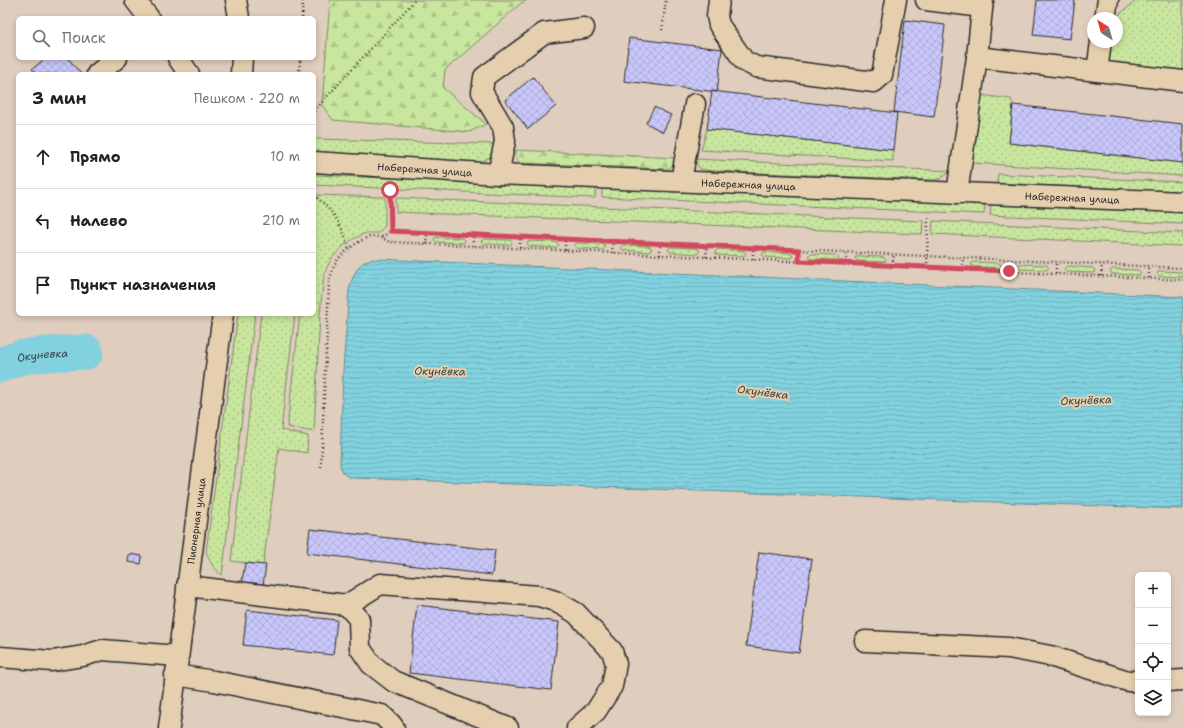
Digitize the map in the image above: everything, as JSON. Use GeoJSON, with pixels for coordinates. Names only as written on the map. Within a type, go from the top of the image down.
{"type":"FeatureCollection","features":[{"type":"Feature","properties":{"kind":"street"},"geometry":{"type":"LineString","coordinates":[[135,0],[147,16]]}},
{"type":"Feature","properties":{"kind":"street"},"geometry":{"type":"LineString","coordinates":[[236,0],[239,16]]}},
{"type":"Feature","properties":{"kind":"street"},"geometry":{"type":"LineString","coordinates":[[719,0],[717,16],[719,25],[744,61],[756,67],[874,82],[882,75],[896,0]]}},
{"type":"Feature","properties":{"kind":"street"},"geometry":{"type":"LineString","coordinates":[[926,0],[983,3],[978,57],[957,193]]}},
{"type":"Feature","properties":{"kind":"street"},"geometry":{"type":"LineString","coordinates":[[1106,12],[1108,0]]}},
{"type":"Feature","properties":{"kind":"street"},"geometry":{"type":"LineString","coordinates":[[498,174],[505,141],[503,127],[482,92],[484,77],[544,33],[584,28]]}},
{"type":"Feature","properties":{"kind":"street"},"geometry":{"type":"LineString","coordinates":[[1097,72],[1100,48]]}},
{"type":"Feature","properties":{"kind":"street"},"geometry":{"type":"LineString","coordinates":[[978,57],[1183,81]]}},
{"type":"Feature","properties":{"kind":"street"},"geometry":{"type":"LineString","coordinates":[[100,72],[115,60]]}},
{"type":"Feature","properties":{"kind":"street"},"geometry":{"type":"LineString","coordinates":[[179,60],[188,72]]}},
{"type":"Feature","properties":{"kind":"street"},"geometry":{"type":"LineString","coordinates":[[241,72],[242,60]]}},
{"type":"Feature","properties":{"kind":"street"},"geometry":{"type":"LineString","coordinates":[[681,181],[695,104]]}},
{"type":"Feature","properties":{"kind":"street","name":"Набережная улица"},"geometry":{"type":"LineString","coordinates":[[316,162],[498,174],[1183,202]]}},
{"type":"Feature","properties":{"kind":"street","name":"Пионерная улица"},"geometry":{"type":"LineString","coordinates":[[169,728],[176,665],[223,316]]}},
{"type":"Feature","properties":{"kind":"street"},"geometry":{"type":"LineString","coordinates":[[187,586],[347,605],[380,584],[539,596],[555,601],[576,613],[612,651],[616,664],[612,686],[596,711],[577,728]]}},
{"type":"Feature","properties":{"kind":"street"},"geometry":{"type":"LineString","coordinates":[[347,605],[359,619],[360,648],[371,664],[393,681],[508,728]]}},
{"type":"Feature","properties":{"kind":"street"},"geometry":{"type":"LineString","coordinates":[[865,641],[1009,648],[1050,656],[1128,681],[1135,681]]}},
{"type":"Feature","properties":{"kind":"street"},"geometry":{"type":"LineString","coordinates":[[0,657],[52,661],[84,656],[102,650],[176,665],[214,681],[382,715],[394,728]]}},
{"type":"Feature","properties":{"kind":"street"},"geometry":{"type":"LineString","coordinates":[[1171,681],[1183,680]]}},
{"type":"Feature","properties":{"kind":"path"},"geometry":{"type":"LineString","coordinates":[[302,16],[303,0]]}},
{"type":"Feature","properties":{"kind":"path"},"geometry":{"type":"LineString","coordinates":[[316,110],[415,0]]}},
{"type":"Feature","properties":{"kind":"path"},"geometry":{"type":"LineString","coordinates":[[662,30],[666,0]]}},
{"type":"Feature","properties":{"kind":"path"},"geometry":{"type":"LineString","coordinates":[[299,72],[300,60]]}},
{"type":"Feature","properties":{"kind":"path"},"geometry":{"type":"LineString","coordinates":[[390,190],[391,231]]}},
{"type":"Feature","properties":{"kind":"path"},"geometry":{"type":"LineString","coordinates":[[316,197],[340,223],[349,249]]}},
{"type":"Feature","properties":{"kind":"path"},"geometry":{"type":"LineString","coordinates":[[927,267],[928,217]]}},
{"type":"Feature","properties":{"kind":"path"},"geometry":{"type":"LineString","coordinates":[[321,467],[329,282],[335,263],[349,249],[369,237],[382,237],[391,231],[1183,268]]}},
{"type":"Feature","properties":{"kind":"path"},"geometry":{"type":"LineString","coordinates":[[426,244],[427,233]]}},
{"type":"Feature","properties":{"kind":"path"},"geometry":{"type":"LineString","coordinates":[[473,235],[473,246]]}},
{"type":"Feature","properties":{"kind":"path"},"geometry":{"type":"LineString","coordinates":[[382,237],[389,242],[426,244],[1183,280]]}},
{"type":"Feature","properties":{"kind":"path"},"geometry":{"type":"LineString","coordinates":[[520,237],[520,248]]}},
{"type":"Feature","properties":{"kind":"path"},"geometry":{"type":"LineString","coordinates":[[565,239],[565,250]]}},
{"type":"Feature","properties":{"kind":"path"},"geometry":{"type":"LineString","coordinates":[[612,253],[613,242]]}},
{"type":"Feature","properties":{"kind":"path"},"geometry":{"type":"LineString","coordinates":[[660,244],[660,255]]}},
{"type":"Feature","properties":{"kind":"path"},"geometry":{"type":"LineString","coordinates":[[706,257],[707,246]]}},
{"type":"Feature","properties":{"kind":"path"},"geometry":{"type":"LineString","coordinates":[[753,248],[753,259]]}},
{"type":"Feature","properties":{"kind":"path"},"geometry":{"type":"LineString","coordinates":[[799,250],[799,261]]}},
{"type":"Feature","properties":{"kind":"path"},"geometry":{"type":"LineString","coordinates":[[846,263],[847,252]]}},
{"type":"Feature","properties":{"kind":"path"},"geometry":{"type":"LineString","coordinates":[[892,265],[894,255]]}},
{"type":"Feature","properties":{"kind":"path"},"geometry":{"type":"LineString","coordinates":[[962,269],[963,258]]}},
{"type":"Feature","properties":{"kind":"path"},"geometry":{"type":"LineString","coordinates":[[1009,271],[1010,260]]}},
{"type":"Feature","properties":{"kind":"path"},"geometry":{"type":"LineString","coordinates":[[1056,262],[1056,274]]}},
{"type":"Feature","properties":{"kind":"path"},"geometry":{"type":"LineString","coordinates":[[1101,276],[1102,264]]}},
{"type":"Feature","properties":{"kind":"path"},"geometry":{"type":"LineString","coordinates":[[1149,278],[1150,267]]}},
{"type":"Feature","properties":{"kind":"green space"},"geometry":{"type":"Polygon","coordinates":[[[330,0],[527,0],[520,4],[445,70],[443,88],[486,124],[469,132],[333,120],[322,105],[330,0]]]}},
{"type":"Feature","properties":{"kind":"green space"},"geometry":{"type":"Polygon","coordinates":[[[1137,0],[1183,0],[1183,70],[1112,62],[1106,60],[1107,48],[1123,48],[1122,12],[1137,0]]]}},
{"type":"Feature","properties":{"kind":"green space"},"geometry":{"type":"Polygon","coordinates":[[[980,95],[1011,99],[1013,105],[1009,143],[1183,163],[1183,176],[972,163],[980,95]]]}},
{"type":"Feature","properties":{"kind":"green space"},"geometry":{"type":"Polygon","coordinates":[[[707,129],[893,150],[893,161],[701,150],[707,129]]]}},
{"type":"Feature","properties":{"kind":"green space"},"geometry":{"type":"Polygon","coordinates":[[[316,139],[495,144],[493,154],[479,162],[316,153],[316,139]]]}},
{"type":"Feature","properties":{"kind":"green space"},"geometry":{"type":"Polygon","coordinates":[[[516,150],[676,158],[672,166],[668,169],[520,163],[516,158],[516,150]]]}},
{"type":"Feature","properties":{"kind":"green space"},"geometry":{"type":"Polygon","coordinates":[[[694,159],[951,171],[940,179],[931,180],[713,171],[700,169],[694,159]]]}},
{"type":"Feature","properties":{"kind":"green space"},"geometry":{"type":"Polygon","coordinates":[[[998,174],[1183,182],[1183,192],[997,183],[998,174]]]}},
{"type":"Feature","properties":{"kind":"green space"},"geometry":{"type":"Polygon","coordinates":[[[316,175],[596,187],[595,198],[316,185],[316,175]]]}},
{"type":"Feature","properties":{"kind":"green space"},"geometry":{"type":"Polygon","coordinates":[[[602,188],[985,204],[984,214],[602,197],[602,188]]]}},
{"type":"Feature","properties":{"kind":"green space"},"geometry":{"type":"Polygon","coordinates":[[[316,195],[385,197],[385,226],[378,233],[366,233],[343,246],[331,259],[324,274],[320,314],[314,432],[287,427],[300,316],[316,316],[316,195]]]}},
{"type":"Feature","properties":{"kind":"green space"},"geometry":{"type":"Polygon","coordinates":[[[396,198],[923,221],[922,234],[396,212],[396,198]]]}},
{"type":"Feature","properties":{"kind":"green space"},"geometry":{"type":"Polygon","coordinates":[[[991,204],[1183,212],[1183,224],[990,215],[991,204]]]}},
{"type":"Feature","properties":{"kind":"green space"},"geometry":{"type":"Polygon","coordinates":[[[933,221],[1183,233],[1183,246],[932,234],[933,221]]]}},
{"type":"Feature","properties":{"kind":"green space"},"geometry":{"type":"Polygon","coordinates":[[[437,237],[462,238],[465,241],[463,243],[436,242],[434,239],[437,237]]]}},
{"type":"Feature","properties":{"kind":"green space"},"geometry":{"type":"Polygon","coordinates":[[[484,239],[510,240],[512,243],[510,245],[483,244],[481,241],[484,239]]]}},
{"type":"Feature","properties":{"kind":"green space"},"geometry":{"type":"Polygon","coordinates":[[[530,241],[556,242],[559,245],[556,248],[529,246],[527,243],[530,241]]]}},
{"type":"Feature","properties":{"kind":"green space"},"geometry":{"type":"Polygon","coordinates":[[[577,243],[603,244],[605,247],[603,250],[576,248],[574,245],[577,243]]]}},
{"type":"Feature","properties":{"kind":"green space"},"geometry":{"type":"Polygon","coordinates":[[[624,245],[649,246],[652,249],[649,252],[623,250],[621,247],[624,245]]]}},
{"type":"Feature","properties":{"kind":"green space"},"geometry":{"type":"Polygon","coordinates":[[[671,247],[697,248],[700,251],[697,254],[670,252],[668,249],[671,247]]]}},
{"type":"Feature","properties":{"kind":"green space"},"geometry":{"type":"Polygon","coordinates":[[[718,249],[744,251],[746,254],[744,256],[717,255],[715,252],[718,249]]]}},
{"type":"Feature","properties":{"kind":"green space"},"geometry":{"type":"Polygon","coordinates":[[[764,252],[790,253],[793,256],[790,258],[764,257],[762,254],[764,252]]]}},
{"type":"Feature","properties":{"kind":"green space"},"geometry":{"type":"Polygon","coordinates":[[[810,254],[836,255],[839,258],[836,260],[810,259],[808,256],[810,254]]]}},
{"type":"Feature","properties":{"kind":"green space"},"geometry":{"type":"Polygon","coordinates":[[[858,256],[883,257],[886,260],[884,262],[857,261],[855,258],[858,256]]]}},
{"type":"Feature","properties":{"kind":"green space"},"geometry":{"type":"Polygon","coordinates":[[[974,262],[999,263],[1002,266],[1000,268],[973,267],[971,264],[974,262]]]}},
{"type":"Feature","properties":{"kind":"green space"},"geometry":{"type":"Polygon","coordinates":[[[1020,264],[1046,265],[1049,268],[1046,270],[1019,269],[1017,266],[1020,264]]]}},
{"type":"Feature","properties":{"kind":"green space"},"geometry":{"type":"Polygon","coordinates":[[[1067,266],[1093,268],[1095,271],[1093,273],[1066,272],[1064,269],[1067,266]]]}},
{"type":"Feature","properties":{"kind":"green space"},"geometry":{"type":"Polygon","coordinates":[[[1113,269],[1138,270],[1141,273],[1139,275],[1112,274],[1110,271],[1113,269]]]}},
{"type":"Feature","properties":{"kind":"green space"},"geometry":{"type":"Polygon","coordinates":[[[1159,271],[1183,272],[1183,277],[1159,276],[1157,273],[1159,271]]]}},
{"type":"Feature","properties":{"kind":"green space"},"geometry":{"type":"Polygon","coordinates":[[[238,316],[255,316],[222,575],[214,568],[206,552],[238,316]]]}},
{"type":"Feature","properties":{"kind":"green space"},"geometry":{"type":"Polygon","coordinates":[[[261,316],[295,316],[281,430],[308,436],[307,453],[279,448],[263,565],[231,561],[261,316]]]}},
{"type":"Feature","properties":{"kind":"water","name":"Окунёвка"},"geometry":{"type":"Polygon","coordinates":[[[378,259],[1183,297],[1183,509],[354,478],[344,474],[340,465],[343,370],[349,290],[353,277],[360,265],[368,260],[378,259]]]}},
{"type":"Feature","properties":{"kind":"building"},"geometry":{"type":"Polygon","coordinates":[[[1037,0],[1075,0],[1070,39],[1033,35],[1037,0]]]}},
{"type":"Feature","properties":{"kind":"building"},"geometry":{"type":"Polygon","coordinates":[[[905,20],[945,25],[934,117],[894,112],[905,20]]]}},
{"type":"Feature","properties":{"kind":"building"},"geometry":{"type":"Polygon","coordinates":[[[629,38],[722,49],[717,92],[624,81],[629,38]]]}},
{"type":"Feature","properties":{"kind":"building"},"geometry":{"type":"Polygon","coordinates":[[[43,60],[70,60],[79,72],[35,72],[32,69],[43,60]]]}},
{"type":"Feature","properties":{"kind":"building"},"geometry":{"type":"Polygon","coordinates":[[[533,77],[556,106],[528,129],[505,100],[533,77]]]}},
{"type":"Feature","properties":{"kind":"building"},"geometry":{"type":"Polygon","coordinates":[[[712,91],[897,113],[893,150],[707,129],[712,91]]]}},
{"type":"Feature","properties":{"kind":"building"},"geometry":{"type":"Polygon","coordinates":[[[1013,105],[1183,124],[1183,163],[1009,143],[1013,105]]]}},
{"type":"Feature","properties":{"kind":"building"},"geometry":{"type":"Polygon","coordinates":[[[654,107],[671,115],[663,132],[646,123],[654,107]]]}},
{"type":"Feature","properties":{"kind":"building"},"geometry":{"type":"Polygon","coordinates":[[[310,529],[495,550],[492,575],[307,553],[310,529]]]}},
{"type":"Feature","properties":{"kind":"building"},"geometry":{"type":"Polygon","coordinates":[[[759,552],[812,559],[799,653],[746,646],[759,552]]]}},
{"type":"Feature","properties":{"kind":"building"},"geometry":{"type":"Polygon","coordinates":[[[129,554],[142,556],[141,564],[128,562],[129,554]]]}},
{"type":"Feature","properties":{"kind":"building"},"geometry":{"type":"Polygon","coordinates":[[[245,563],[266,565],[263,585],[242,582],[245,563]]]}},
{"type":"Feature","properties":{"kind":"building"},"geometry":{"type":"Polygon","coordinates":[[[417,605],[559,622],[551,690],[409,673],[417,605]]]}},
{"type":"Feature","properties":{"kind":"building"},"geometry":{"type":"Polygon","coordinates":[[[247,610],[337,620],[333,655],[243,645],[247,610]]]}},
{"type":"Feature","properties":{"kind":"waterway","name":"Окуневка"},"geometry":{"type":"LineString","coordinates":[[0,365],[22,357],[86,352]]}},
{"type":"Feature","properties":{"kind":"route"},"geometry":{"type":"LineString","coordinates":[[390,190],[391,231],[799,250],[799,261],[1009,271]]}}]}
